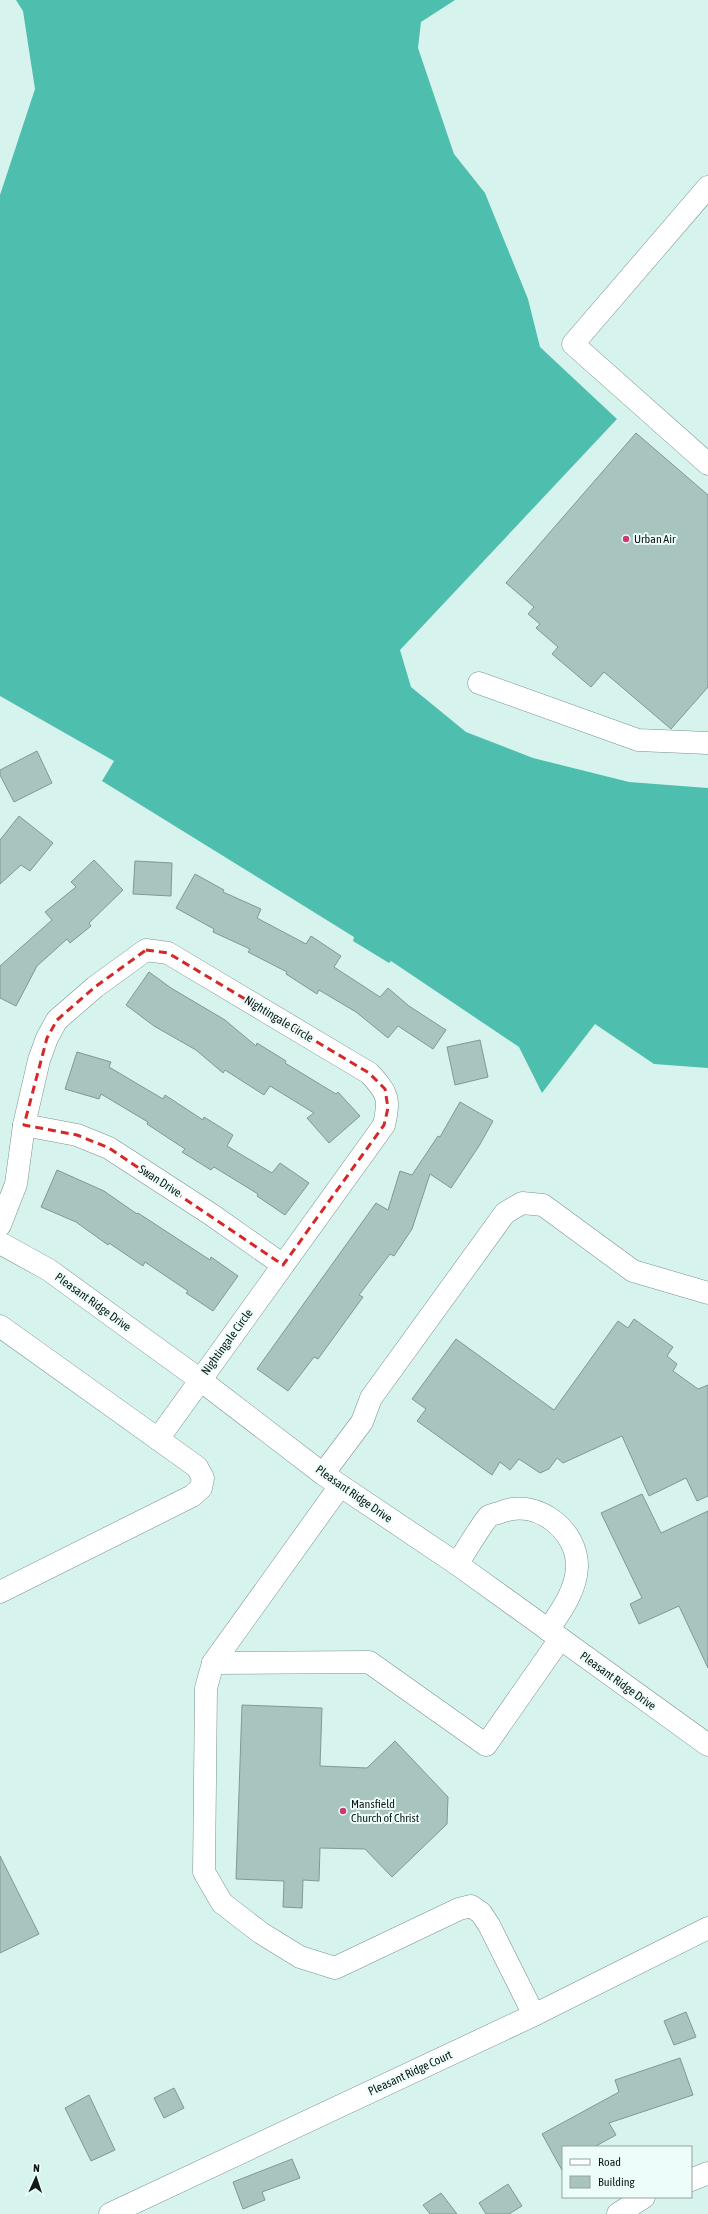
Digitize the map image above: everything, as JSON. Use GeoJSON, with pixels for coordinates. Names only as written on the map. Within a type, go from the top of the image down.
{"type":"FeatureCollection","features":[{"type":"Feature","properties":{"kind":"street"},"geometry":{"type":"LineString","coordinates":[[708,187],[573,344],[708,464]]}},
{"type":"Feature","properties":{"kind":"street"},"geometry":{"type":"LineString","coordinates":[[479,683],[638,740],[708,743]]}},
{"type":"Feature","properties":{"kind":"street","name":"Nightingale Circle"},"geometry":{"type":"LineString","coordinates":[[0,1225],[16,1184],[24,1125],[39,1060],[47,1038],[57,1020],[94,987],[146,950],[168,953],[369,1073],[385,1089],[388,1108],[384,1125],[199,1379],[158,1439]]}},
{"type":"Feature","properties":{"kind":"street","name":"Swan Drive"},"geometry":{"type":"LineString","coordinates":[[24,1125],[77,1135],[109,1148],[212,1215],[283,1265]]}},
{"type":"Feature","properties":{"kind":"street"},"geometry":{"type":"LineString","coordinates":[[534,2014],[489,1925],[481,1914],[470,1906],[459,1909],[335,1968],[300,1956],[261,1933],[222,1903],[204,1872],[206,1688],[213,1663],[332,1480],[362,1422],[371,1398],[504,1213],[522,1203],[543,1205],[633,1271],[708,1293]]}},
{"type":"Feature","properties":{"kind":"street","name":"Pleasant Ridge Drive"},"geometry":{"type":"LineString","coordinates":[[0,1243],[49,1270],[199,1379],[332,1480],[457,1564],[708,1745]]}},
{"type":"Feature","properties":{"kind":"street"},"geometry":{"type":"LineString","coordinates":[[0,1326],[197,1467],[203,1478],[201,1488],[187,1498],[0,1592]]}},
{"type":"Feature","properties":{"kind":"street"},"geometry":{"type":"LineString","coordinates":[[213,1663],[369,1662],[486,1745],[554,1635],[574,1585],[577,1566],[572,1545],[561,1528],[547,1515],[530,1508],[510,1509],[490,1516],[457,1564]]}},
{"type":"Feature","properties":{"kind":"street","name":"Pleasant Ridge Court"},"geometry":{"type":"LineString","coordinates":[[110,2214],[534,2014],[708,1928]]}},
{"type":"Feature","properties":{"kind":"street"},"geometry":{"type":"LineString","coordinates":[[692,2180],[708,2173]]}},
{"type":"Feature","properties":{"kind":"street"},"geometry":{"type":"LineString","coordinates":[[618,2214],[642,2198]]}},
{"type":"Feature","properties":{"kind":"highlighted area"},"geometry":{"type":"Polygon","coordinates":[[[146,950],[168,953],[369,1073],[385,1089],[388,1108],[384,1125],[283,1265],[109,1148],[77,1135],[24,1125],[47,1038],[57,1020],[95,987],[146,950]]]}},
{"type":"Feature","properties":{"kind":"green space"},"geometry":{"type":"Polygon","coordinates":[[[16,0],[455,0],[421,22],[418,48],[454,154],[485,193],[528,299],[540,347],[617,419],[400,650],[411,687],[466,732],[533,758],[629,782],[708,788],[708,1068],[654,1064],[595,1024],[542,1093],[519,1047],[391,961],[389,963],[353,941],[354,937],[102,781],[114,761],[0,696],[0,195],[35,89],[23,11],[16,0]]]}},
{"type":"Feature","properties":{"kind":"building","name":"Urban Air"},"geometry":{"type":"Polygon","coordinates":[[[636,433],[708,495],[708,687],[671,729],[604,672],[591,687],[552,654],[558,647],[536,628],[540,624],[528,614],[534,607],[506,583],[636,433]]]}},
{"type":"Feature","properties":{"kind":"building"},"geometry":{"type":"Polygon","coordinates":[[[37,751],[52,783],[14,802],[0,775],[0,770],[37,751]]]}},
{"type":"Feature","properties":{"kind":"building"},"geometry":{"type":"Polygon","coordinates":[[[19,816],[53,843],[30,871],[21,865],[0,884],[0,840],[19,816]]]}},
{"type":"Feature","properties":{"kind":"building"},"geometry":{"type":"Polygon","coordinates":[[[94,860],[123,890],[89,923],[91,926],[70,943],[67,939],[37,966],[16,1006],[0,998],[0,966],[52,920],[45,912],[76,887],[71,882],[94,860]]]}},
{"type":"Feature","properties":{"kind":"building"},"geometry":{"type":"Polygon","coordinates":[[[135,861],[172,863],[171,896],[133,894],[135,861]]]}},
{"type":"Feature","properties":{"kind":"building"},"geometry":{"type":"Polygon","coordinates":[[[195,874],[224,890],[223,892],[261,909],[257,918],[306,944],[311,936],[341,956],[334,967],[380,997],[388,988],[409,1006],[446,1030],[433,1049],[398,1026],[388,1038],[356,1012],[319,990],[317,994],[286,974],[287,972],[248,952],[250,949],[213,932],[214,929],[176,908],[195,874]]]}},
{"type":"Feature","properties":{"kind":"building"},"geometry":{"type":"Polygon","coordinates":[[[149,972],[171,988],[225,1020],[256,1046],[257,1043],[286,1061],[285,1063],[336,1094],[338,1092],[360,1116],[329,1143],[307,1118],[314,1113],[270,1086],[264,1095],[225,1070],[223,1073],[196,1050],[154,1026],[126,1005],[149,972]]]}},
{"type":"Feature","properties":{"kind":"building"},"geometry":{"type":"Polygon","coordinates":[[[480,1040],[488,1077],[455,1085],[447,1047],[480,1040]]]}},
{"type":"Feature","properties":{"kind":"building"},"geometry":{"type":"Polygon","coordinates":[[[77,1052],[111,1062],[109,1067],[163,1099],[165,1095],[203,1120],[204,1117],[233,1135],[227,1146],[272,1173],[280,1163],[309,1183],[285,1215],[257,1196],[258,1194],[214,1167],[211,1170],[182,1152],[185,1149],[147,1124],[148,1122],[101,1094],[99,1099],[65,1089],[77,1052]]]}},
{"type":"Feature","properties":{"kind":"building"},"geometry":{"type":"Polygon","coordinates":[[[460,1102],[493,1121],[479,1146],[451,1188],[430,1174],[412,1229],[394,1256],[390,1254],[359,1295],[363,1297],[318,1359],[314,1357],[288,1391],[257,1369],[376,1203],[388,1210],[400,1171],[412,1175],[438,1136],[440,1137],[460,1102]]]}},
{"type":"Feature","properties":{"kind":"building"},"geometry":{"type":"Polygon","coordinates":[[[57,1170],[104,1191],[137,1214],[138,1213],[210,1260],[211,1257],[238,1276],[213,1311],[186,1293],[188,1291],[145,1262],[143,1266],[109,1243],[108,1245],[76,1222],[41,1207],[57,1170]]]}},
{"type":"Feature","properties":{"kind":"building"},"geometry":{"type":"Polygon","coordinates":[[[634,1319],[673,1347],[667,1356],[677,1364],[673,1371],[698,1389],[708,1385],[708,1496],[697,1501],[686,1478],[649,1496],[622,1436],[563,1463],[557,1458],[549,1469],[540,1473],[519,1459],[510,1470],[500,1462],[492,1475],[417,1421],[426,1409],[412,1399],[456,1339],[554,1410],[618,1321],[628,1328],[634,1319]]]}},
{"type":"Feature","properties":{"kind":"building"},"geometry":{"type":"Polygon","coordinates":[[[642,1494],[661,1533],[708,1511],[708,1668],[679,1606],[639,1624],[630,1604],[642,1598],[601,1513],[642,1494]]]}},
{"type":"Feature","properties":{"kind":"building","name":"Mansfield Church of Christ"},"geometry":{"type":"Polygon","coordinates":[[[242,1705],[322,1708],[320,1766],[367,1768],[395,1741],[448,1797],[447,1824],[392,1877],[365,1849],[320,1848],[319,1881],[303,1880],[302,1908],[283,1907],[284,1881],[236,1879],[242,1705]]]}},
{"type":"Feature","properties":{"kind":"building"},"geometry":{"type":"Polygon","coordinates":[[[0,1856],[39,1934],[0,1953],[0,1856]]]}},
{"type":"Feature","properties":{"kind":"building"},"geometry":{"type":"Polygon","coordinates":[[[686,2012],[696,2037],[674,2045],[664,2021],[686,2012]]]}},
{"type":"Feature","properties":{"kind":"building"},"geometry":{"type":"Polygon","coordinates":[[[680,2058],[693,2095],[609,2123],[616,2135],[596,2146],[562,2146],[562,2170],[542,2134],[619,2092],[615,2080],[680,2058]]]}},
{"type":"Feature","properties":{"kind":"building"},"geometry":{"type":"Polygon","coordinates":[[[174,2088],[184,2108],[164,2118],[154,2098],[174,2088]]]}},
{"type":"Feature","properties":{"kind":"building"},"geometry":{"type":"Polygon","coordinates":[[[89,2095],[115,2150],[91,2161],[65,2108],[89,2095]]]}},
{"type":"Feature","properties":{"kind":"building"},"geometry":{"type":"Polygon","coordinates":[[[292,2159],[300,2178],[262,2192],[265,2200],[243,2209],[233,2182],[292,2159]]]}},
{"type":"Feature","properties":{"kind":"building"},"geometry":{"type":"Polygon","coordinates":[[[508,2184],[522,2206],[509,2214],[486,2214],[479,2203],[508,2184]]]}},
{"type":"Feature","properties":{"kind":"building"},"geometry":{"type":"Polygon","coordinates":[[[441,2193],[457,2214],[430,2214],[423,2205],[441,2193]]]}},
{"type":"Feature","properties":{"kind":"place","name":"Urban Air"},"geometry":{"type":"Point","coordinates":[626,539]}},
{"type":"Feature","properties":{"kind":"place","name":"Mansfield Church of Christ"},"geometry":{"type":"Point","coordinates":[343,1811]}}]}
